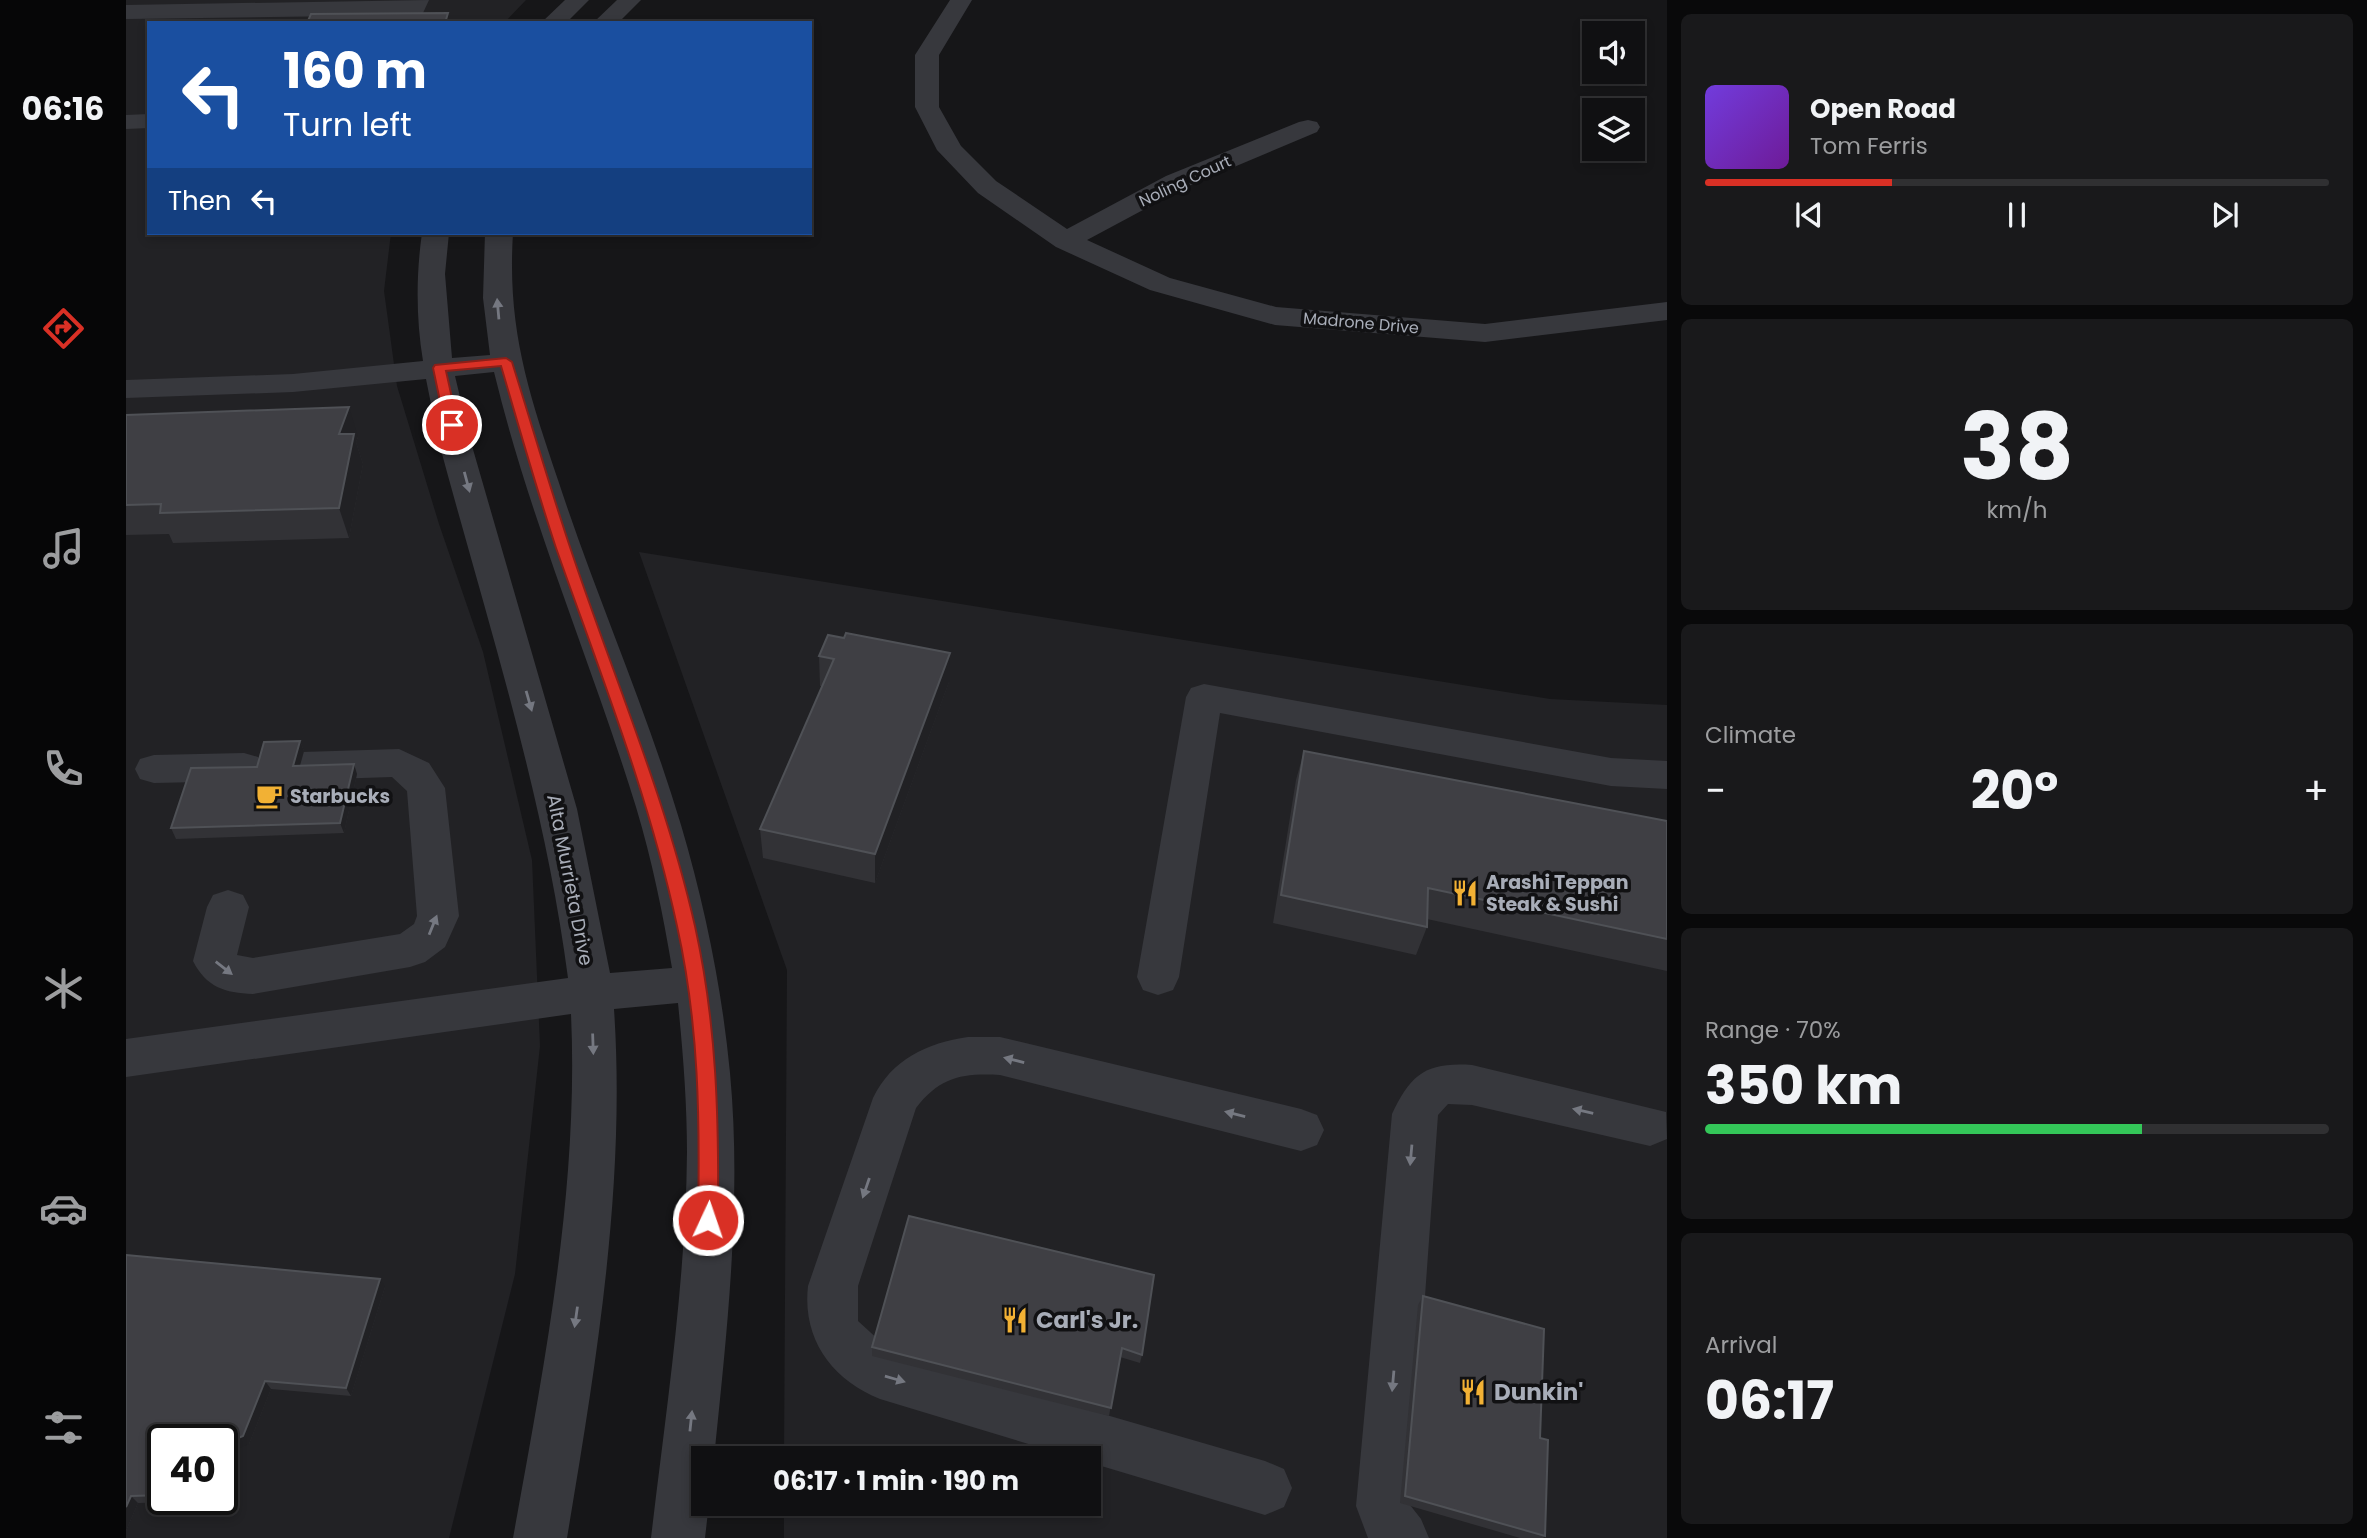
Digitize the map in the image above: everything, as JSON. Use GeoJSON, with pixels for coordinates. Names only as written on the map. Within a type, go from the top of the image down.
{"type":"FeatureCollection","features":[{"type":"Feature","properties":{"kind":"street"},"geometry":{"type":"LineString","coordinates":[[126,12],[415,8],[418,0]]}},
{"type":"Feature","properties":{"kind":"street"},"geometry":{"type":"LineString","coordinates":[[554,21],[578,0]]}},
{"type":"Feature","properties":{"kind":"street"},"geometry":{"type":"LineString","coordinates":[[606,21],[630,0]]}},
{"type":"Feature","properties":{"kind":"street","name":"Madrone Drive"},"geometry":{"type":"LineString","coordinates":[[961,0],[927,55],[927,107],[950,150],[987,187],[1066,242],[1160,284],[1275,316],[1485,334],[1667,311]]}},
{"type":"Feature","properties":{"kind":"street"},"geometry":{"type":"LineString","coordinates":[[126,122],[147,121]]}},
{"type":"Feature","properties":{"kind":"street","name":"Noling Court"},"geometry":{"type":"LineString","coordinates":[[1066,242],[1175,183],[1308,127]]}},
{"type":"Feature","properties":{"kind":"street","name":"Alta Murrieta Drive"},"geometry":{"type":"LineString","coordinates":[[435,235],[431,257],[431,293],[439,368],[468,485],[545,758],[563,835],[591,993],[594,1081],[585,1250],[568,1381],[540,1538]]}},
{"type":"Feature","properties":{"kind":"street"},"geometry":{"type":"LineString","coordinates":[[499,235],[497,300],[506,362],[562,544],[656,808],[686,927],[697,984],[708,1088],[710,1195],[695,1381],[678,1538]]}},
{"type":"Feature","properties":{"kind":"street"},"geometry":{"type":"LineString","coordinates":[[126,389],[293,383],[506,362]]}},
{"type":"Feature","properties":{"kind":"street"},"geometry":{"type":"LineString","coordinates":[[1158,977],[1204,697],[1611,772],[1667,775]]}},
{"type":"Feature","properties":{"kind":"street"},"geometry":{"type":"LineString","coordinates":[[153,769],[399,763],[415,773],[426,788],[438,916],[430,935],[410,950],[253,976],[230,975],[214,961],[228,907]]}},
{"type":"Feature","properties":{"kind":"street"},"geometry":{"type":"LineString","coordinates":[[126,1058],[591,993],[697,984]]}},
{"type":"Feature","properties":{"kind":"street"},"geometry":{"type":"LineString","coordinates":[[1265,1488],[880,1374],[837,1337],[830,1307],[833,1286],[896,1098],[916,1074],[943,1061],[980,1055],[1000,1056],[1301,1130]]}},
{"type":"Feature","properties":{"kind":"street"},"geometry":{"type":"LineString","coordinates":[[1402,1538],[1388,1521],[1383,1506],[1415,1114],[1421,1097],[1436,1087],[1454,1083],[1650,1126]]}},
{"type":"Feature","properties":{"kind":"shaded area"},"geometry":{"type":"Polygon","coordinates":[[[126,0],[526,0],[506,21],[147,21],[147,235],[391,235],[384,291],[397,386],[439,524],[483,652],[532,860],[540,1046],[515,1274],[449,1538],[126,1538],[126,0]]]}},
{"type":"Feature","properties":{"kind":"shaded area"},"geometry":{"type":"Polygon","coordinates":[[[639,552],[1550,699],[1667,705],[1667,1538],[784,1538],[784,1516],[1101,1516],[1101,1446],[784,1446],[787,970],[639,552]]]}},
{"type":"Feature","properties":{"kind":"building"},"geometry":{"type":"Polygon","coordinates":[[[448,13],[446,21],[308,21],[311,14],[448,13]]]}},
{"type":"Feature","properties":{"kind":"building"},"geometry":{"type":"Polygon","coordinates":[[[349,407],[339,434],[354,434],[339,508],[160,513],[161,504],[126,505],[126,415],[349,407]]]}},
{"type":"Feature","properties":{"kind":"building"},"geometry":{"type":"Polygon","coordinates":[[[846,633],[950,653],[875,854],[760,829],[834,659],[819,656],[828,635],[844,638],[846,633]]]}},
{"type":"Feature","properties":{"kind":"building"},"geometry":{"type":"Polygon","coordinates":[[[300,741],[293,766],[354,764],[340,823],[171,828],[191,768],[257,767],[264,742],[300,741]]]}},
{"type":"Feature","properties":{"kind":"building"},"geometry":{"type":"Polygon","coordinates":[[[1304,751],[1667,821],[1667,939],[1428,888],[1427,927],[1281,895],[1304,751]]]}},
{"type":"Feature","properties":{"kind":"building","name":"Carl's Jr."},"geometry":{"type":"Polygon","coordinates":[[[909,1216],[1154,1275],[1142,1355],[1122,1348],[1111,1408],[872,1347],[909,1216]]]}},
{"type":"Feature","properties":{"kind":"building"},"geometry":{"type":"Polygon","coordinates":[[[126,1255],[380,1279],[346,1388],[265,1381],[243,1436],[238,1438],[238,1424],[147,1424],[147,1496],[131,1496],[126,1507],[126,1255]]]}},
{"type":"Feature","properties":{"kind":"building","name":"Dunkin'"},"geometry":{"type":"Polygon","coordinates":[[[1423,1296],[1544,1329],[1540,1438],[1548,1440],[1545,1536],[1405,1496],[1423,1296]]]}},
{"type":"Feature","properties":{"kind":"place","name":"Starbucks"},"geometry":{"type":"Point","coordinates":[269,796]}},
{"type":"Feature","properties":{"kind":"place","name":"Arashi Teppan Steak & Sushi"},"geometry":{"type":"Point","coordinates":[1465,893]}},
{"type":"Feature","properties":{"kind":"place","name":"Carl's Jr."},"geometry":{"type":"Point","coordinates":[1015,1320]}},
{"type":"Feature","properties":{"kind":"place","name":"Dunkin'"},"geometry":{"type":"Point","coordinates":[1473,1392]}},
{"type":"Feature","properties":{"kind":"route"},"geometry":{"type":"LineString","coordinates":[[452,425],[439,368],[506,362],[562,544],[656,808],[686,927],[706,1050],[710,1114],[708,1220]]}}]}
